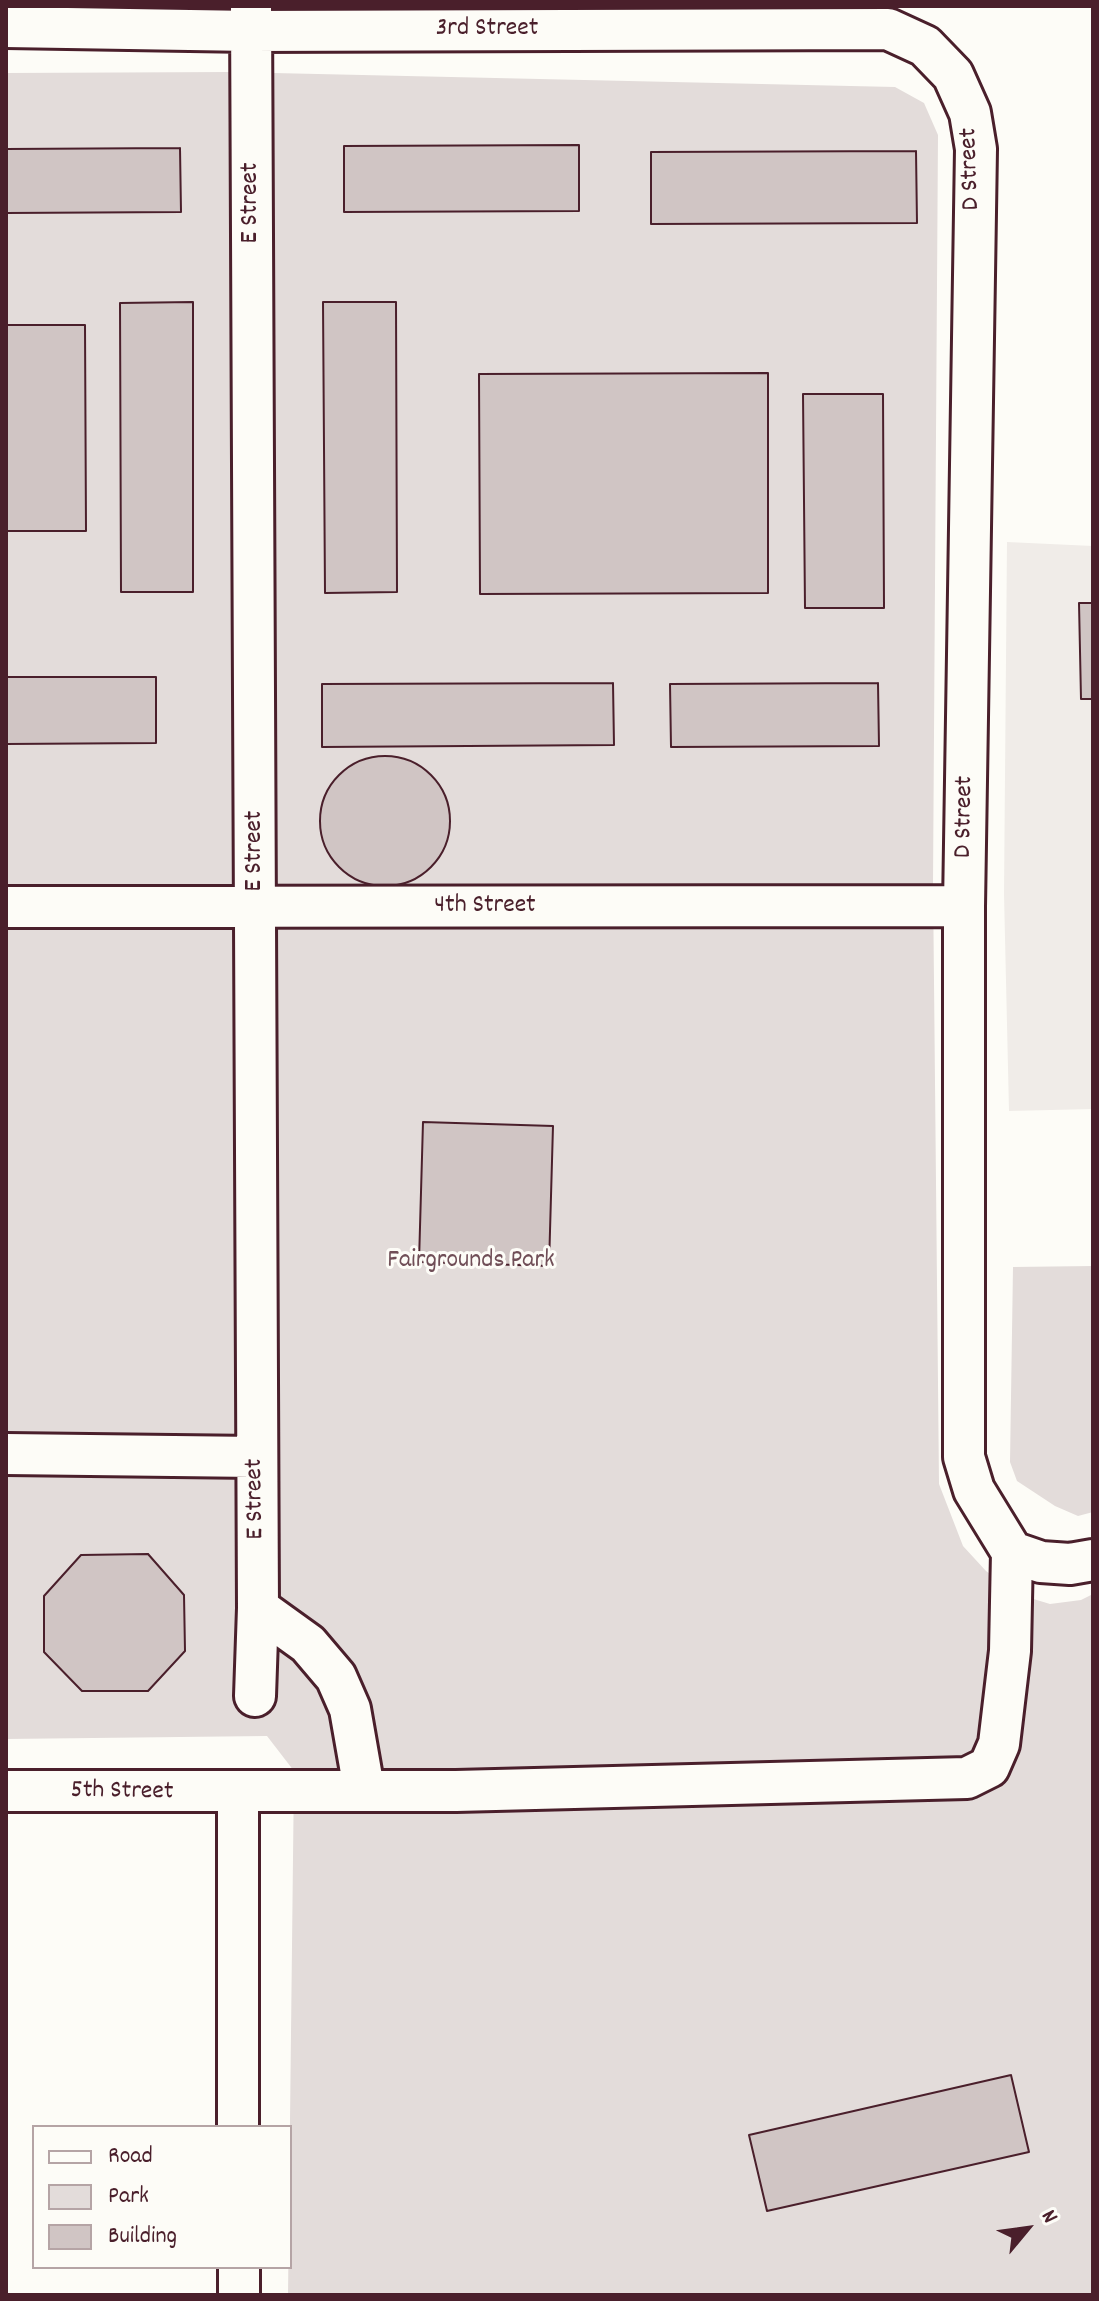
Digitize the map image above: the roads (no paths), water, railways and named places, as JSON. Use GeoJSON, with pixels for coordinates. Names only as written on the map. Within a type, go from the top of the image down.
{"type":"FeatureCollection","features":[{"type":"Feature","properties":{"kind":"street","name":"3rd Street"},"geometry":{"type":"LineString","coordinates":[[6,27],[251,18],[888,29],[925,46],[953,75]]}},
{"type":"Feature","properties":{"kind":"street","name":"E Street"},"geometry":{"type":"LineString","coordinates":[[251,18],[257,907],[258,1608],[255,1696]]}},
{"type":"Feature","properties":{"kind":"street","name":"D Street"},"geometry":{"type":"LineString","coordinates":[[953,75],[970,113],[976,149],[964,906],[964,1457],[974,1490],[1012,1552]]}},
{"type":"Feature","properties":{"kind":"street","name":"4th Street"},"geometry":{"type":"LineString","coordinates":[[6,907],[964,906]]}},
{"type":"Feature","properties":{"kind":"street"},"geometry":{"type":"LineString","coordinates":[[6,1454],[257,1457]]}},
{"type":"Feature","properties":{"kind":"street"},"geometry":{"type":"LineString","coordinates":[[1012,1552],[1041,1562],[1070,1564],[1093,1560]]}},
{"type":"Feature","properties":{"kind":"street","name":"5th Street"},"geometry":{"type":"LineString","coordinates":[[6,1791],[238,1794],[364,1789],[471,1791],[967,1778],[989,1767],[999,1744],[1010,1651],[1012,1552]]}},
{"type":"Feature","properties":{"kind":"street"},"geometry":{"type":"LineString","coordinates":[[258,1608],[308,1644],[336,1677],[350,1709],[364,1789]]}},
{"type":"Feature","properties":{"kind":"street"},"geometry":{"type":"LineString","coordinates":[[238,1794],[238,2125]]}},
{"type":"Feature","properties":{"kind":"street"},"geometry":{"type":"LineString","coordinates":[[239,2269],[239,2295]]}},
{"type":"Feature","properties":{"kind":"park label","name":"Fairgrounds Park"},"geometry":{"type":"Point","coordinates":[471,1262]}}]}
